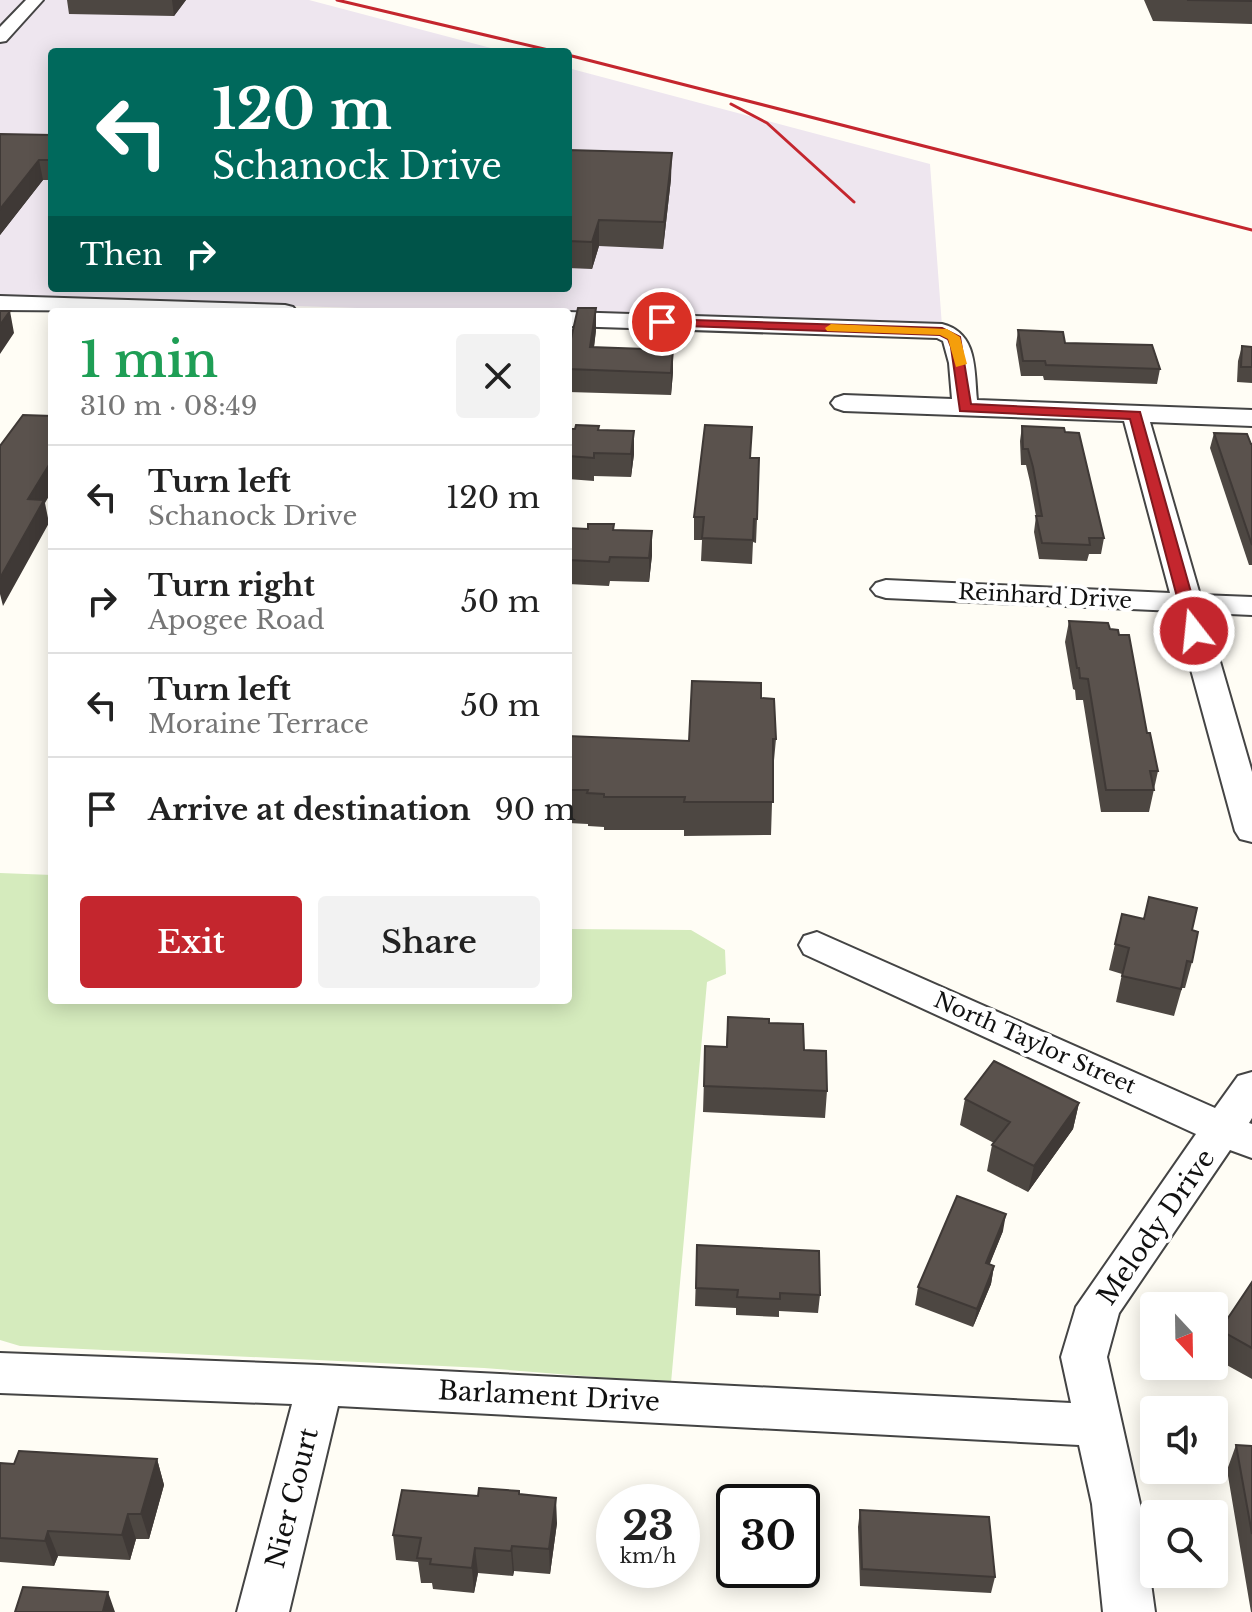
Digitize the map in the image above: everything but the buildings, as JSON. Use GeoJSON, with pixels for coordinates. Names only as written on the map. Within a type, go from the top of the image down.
{"type":"FeatureCollection","features":[{"type":"Feature","properties":{"kind":"street"},"geometry":{"type":"LineString","coordinates":[[0,37],[35,0]]}},
{"type":"Feature","properties":{"kind":"street"},"geometry":{"type":"LineString","coordinates":[[0,303],[158,308]]}},
{"type":"Feature","properties":{"kind":"street"},"geometry":{"type":"LineString","coordinates":[[572,319],[942,331],[954,337],[957,347],[965,408]]}},
{"type":"Feature","properties":{"kind":"street"},"geometry":{"type":"LineString","coordinates":[[844,403],[1252,418]]}},
{"type":"Feature","properties":{"kind":"street"},"geometry":{"type":"LineString","coordinates":[[1135,415],[1252,831]]}},
{"type":"Feature","properties":{"kind":"street","name":"Reinhard Drive"},"geometry":{"type":"LineString","coordinates":[[886,589],[1252,606]]}},
{"type":"Feature","properties":{"kind":"street","name":"North Taylor Street"},"geometry":{"type":"LineString","coordinates":[[817,945],[1238,1135]]}},
{"type":"Feature","properties":{"kind":"street","name":"Melody Drive"},"geometry":{"type":"LineString","coordinates":[[1129,1612],[1116,1504],[1084,1357],[1098,1307],[1238,1135],[1252,1087]]}},
{"type":"Feature","properties":{"kind":"street","name":"Barlament Drive"},"geometry":{"type":"LineString","coordinates":[[0,1373],[320,1385],[1099,1425]]}},
{"type":"Feature","properties":{"kind":"street","name":"Nier Court"},"geometry":{"type":"LineString","coordinates":[[263,1612],[320,1385]]}},
{"type":"Feature","properties":{"kind":"shaded area"},"geometry":{"type":"Polygon","coordinates":[[[0,0],[309,0],[491,48],[48,48],[48,292],[572,292],[572,69],[930,164],[942,326],[572,315],[572,308],[357,308],[0,297],[0,0]]]}},
{"type":"Feature","properties":{"kind":"green space"},"geometry":{"type":"Polygon","coordinates":[[[0,873],[48,875],[48,1004],[572,1004],[572,929],[691,930],[725,950],[726,974],[707,982],[671,1383],[484,1368],[20,1346],[0,1340],[0,873]]]}},
{"type":"Feature","properties":{"kind":"railway"},"geometry":{"type":"LineString","coordinates":[[337,0],[540,48]]}},
{"type":"Feature","properties":{"kind":"railway"},"geometry":{"type":"LineString","coordinates":[[572,56],[1252,230]]}},
{"type":"Feature","properties":{"kind":"railway"},"geometry":{"type":"LineString","coordinates":[[731,104],[767,123],[854,202]]}},
{"type":"Feature","properties":{"kind":"slow traffic"},"geometry":{"type":"LineString","coordinates":[[831,328],[942,331],[954,337],[961,364]]}},
{"type":"Feature","properties":{"kind":"route"},"geometry":{"type":"LineString","coordinates":[[662,322],[942,331],[954,337],[957,347],[965,408],[1135,415],[1194,631]]}}]}
